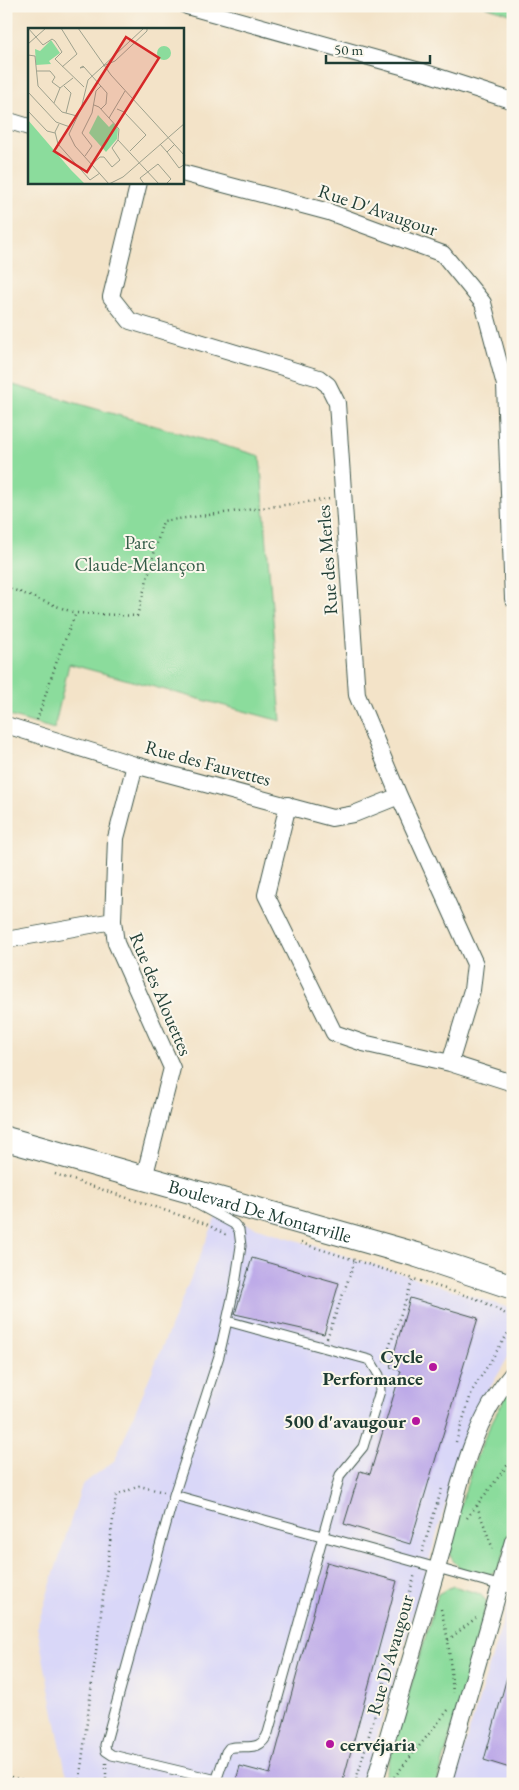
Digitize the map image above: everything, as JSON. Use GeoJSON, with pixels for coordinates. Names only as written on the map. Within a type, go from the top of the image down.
{"type":"FeatureCollection","features":[{"type":"Feature","properties":{"kind":"street"},"geometry":{"type":"LineString","coordinates":[[187,6],[423,72],[513,101]]}},
{"type":"Feature","properties":{"kind":"street"},"geometry":{"type":"LineString","coordinates":[[6,120],[28,127]]}},
{"type":"Feature","properties":{"kind":"street","name":"Rue D'Avaugour"},"geometry":{"type":"LineString","coordinates":[[184,174],[329,212],[444,254],[483,303],[509,384],[513,599]]}},
{"type":"Feature","properties":{"kind":"street","name":"Rue des Merles"},"geometry":{"type":"LineString","coordinates":[[138,184],[111,297],[130,321],[304,373],[328,385],[337,403],[357,695],[398,796],[476,964],[472,990],[450,1064]]}},
{"type":"Feature","properties":{"kind":"street","name":"Rue des Fauvettes"},"geometry":{"type":"LineString","coordinates":[[6,725],[135,765],[332,818],[362,812],[398,796]]}},
{"type":"Feature","properties":{"kind":"street","name":"Rue des Alouettes"},"geometry":{"type":"LineString","coordinates":[[135,765],[116,838],[113,921],[116,943],[172,1068],[154,1181]]}},
{"type":"Feature","properties":{"kind":"street"},"geometry":{"type":"LineString","coordinates":[[288,805],[266,895],[334,1033],[363,1043],[450,1064],[513,1083]]}},
{"type":"Feature","properties":{"kind":"street"},"geometry":{"type":"LineString","coordinates":[[6,940],[113,921]]}},
{"type":"Feature","properties":{"kind":"street","name":"Boulevard De Montarville"},"geometry":{"type":"LineString","coordinates":[[6,1139],[417,1255],[513,1287]]}},
{"type":"Feature","properties":{"kind":"street","name":"Rue D'Avaugour"},"geometry":{"type":"LineString","coordinates":[[374,1784],[438,1567],[472,1440],[496,1393],[513,1373]]}},
{"type":"Feature","properties":{"kind":"street"},"geometry":{"type":"LineString","coordinates":[[443,1784],[494,1603],[505,1582],[513,1541]]}},
{"type":"Feature","properties":{"kind":"lane"},"geometry":{"type":"LineString","coordinates":[[154,1181],[228,1219],[238,1230],[241,1256],[219,1356],[174,1495],[105,1745],[106,1751],[112,1755],[216,1782],[229,1748],[258,1746],[263,1743],[268,1733],[342,1470],[363,1447],[380,1391],[379,1375],[370,1360],[228,1320]]}},
{"type":"Feature","properties":{"kind":"lane"},"geometry":{"type":"LineString","coordinates":[[174,1495],[418,1562],[505,1582]]}},
{"type":"Feature","properties":{"kind":"path"},"geometry":{"type":"LineString","coordinates":[[6,587],[76,613],[137,616],[163,521],[343,497]]}},
{"type":"Feature","properties":{"kind":"path"},"geometry":{"type":"LineString","coordinates":[[33,733],[60,652],[76,613]]}},
{"type":"Feature","properties":{"kind":"path","name":"Boulevard De Montarville"},"geometry":{"type":"LineString","coordinates":[[53,1173],[206,1224],[225,1234],[235,1232]]}},
{"type":"Feature","properties":{"kind":"path","name":"Boulevard De Montarville"},"geometry":{"type":"LineString","coordinates":[[300,1243],[480,1300],[513,1318]]}},
{"type":"Feature","properties":{"kind":"path"},"geometry":{"type":"LineString","coordinates":[[324,1346],[355,1261]]}},
{"type":"Feature","properties":{"kind":"path"},"geometry":{"type":"LineString","coordinates":[[379,1375],[413,1279]]}},
{"type":"Feature","properties":{"kind":"path"},"geometry":{"type":"LineString","coordinates":[[454,1448],[472,1391],[513,1325]]}},
{"type":"Feature","properties":{"kind":"path"},"geometry":{"type":"LineString","coordinates":[[466,1520],[513,1458]]}},
{"type":"Feature","properties":{"kind":"path"},"geometry":{"type":"LineString","coordinates":[[79,1784],[116,1496],[139,1486],[174,1495]]}},
{"type":"Feature","properties":{"kind":"path"},"geometry":{"type":"LineString","coordinates":[[355,1784],[418,1562],[442,1486]]}},
{"type":"Feature","properties":{"kind":"path"},"geometry":{"type":"LineString","coordinates":[[477,1506],[505,1582]]}},
{"type":"Feature","properties":{"kind":"path"},"geometry":{"type":"LineString","coordinates":[[448,1640],[494,1603]]}},
{"type":"Feature","properties":{"kind":"path"},"geometry":{"type":"LineString","coordinates":[[391,1784],[454,1702],[448,1640],[440,1605]]}},
{"type":"Feature","properties":{"kind":"path"},"geometry":{"type":"LineString","coordinates":[[106,1751],[106,1784]]}},
{"type":"Feature","properties":{"kind":"path"},"geometry":{"type":"LineString","coordinates":[[6,1776],[43,1784]]}},
{"type":"Feature","properties":{"kind":"shaded area"},"geometry":{"type":"Polygon","coordinates":[[[217,1215],[513,1309],[513,1349],[470,1422],[363,1784],[72,1784],[65,1769],[37,1627],[82,1485],[115,1460],[217,1215]]]}},
{"type":"Feature","properties":{"kind":"shaded area"},"geometry":{"type":"Polygon","coordinates":[[[513,1589],[513,1784],[453,1784],[454,1780],[513,1589]]]}},
{"type":"Feature","properties":{"kind":"green space"},"geometry":{"type":"Polygon","coordinates":[[[485,6],[513,6],[513,15],[485,6]]]}},
{"type":"Feature","properties":{"kind":"green space","name":"Parc Claude-Melançon"},"geometry":{"type":"Polygon","coordinates":[[[6,383],[260,456],[281,721],[69,664],[54,729],[6,715],[6,383]]]}},
{"type":"Feature","properties":{"kind":"green space"},"geometry":{"type":"Polygon","coordinates":[[[513,1386],[514,1456],[509,1532],[504,1554],[497,1571],[490,1574],[474,1574],[466,1571],[454,1562],[448,1547],[467,1484],[482,1444],[501,1405],[513,1386]]]}},
{"type":"Feature","properties":{"kind":"green space"},"geometry":{"type":"Polygon","coordinates":[[[453,1586],[480,1594],[487,1602],[437,1784],[382,1784],[438,1594],[453,1586]]]}},
{"type":"Feature","properties":{"kind":"building"},"geometry":{"type":"Polygon","coordinates":[[[252,1258],[339,1283],[324,1334],[235,1314],[252,1258]]]}},
{"type":"Feature","properties":{"kind":"building","name":"500 d'avaugour"},"geometry":{"type":"Polygon","coordinates":[[[410,1298],[478,1318],[410,1544],[344,1524],[360,1471],[370,1474],[401,1371],[390,1367],[410,1298]]]}},
{"type":"Feature","properties":{"kind":"building"},"geometry":{"type":"Polygon","coordinates":[[[327,1562],[397,1581],[342,1784],[235,1784],[240,1766],[270,1774],[327,1562]]]}},
{"type":"Feature","properties":{"kind":"building"},"geometry":{"type":"Polygon","coordinates":[[[509,1670],[513,1670],[513,1769],[484,1760],[509,1670]]]}},
{"type":"Feature","properties":{"kind":"place","name":"Cycle Performance"},"geometry":{"type":"Point","coordinates":[433,1367]}},
{"type":"Feature","properties":{"kind":"place","name":"500 d'avaugour"},"geometry":{"type":"Point","coordinates":[416,1421]}},
{"type":"Feature","properties":{"kind":"place","name":"cervéjaria"},"geometry":{"type":"Point","coordinates":[330,1744]}}]}
